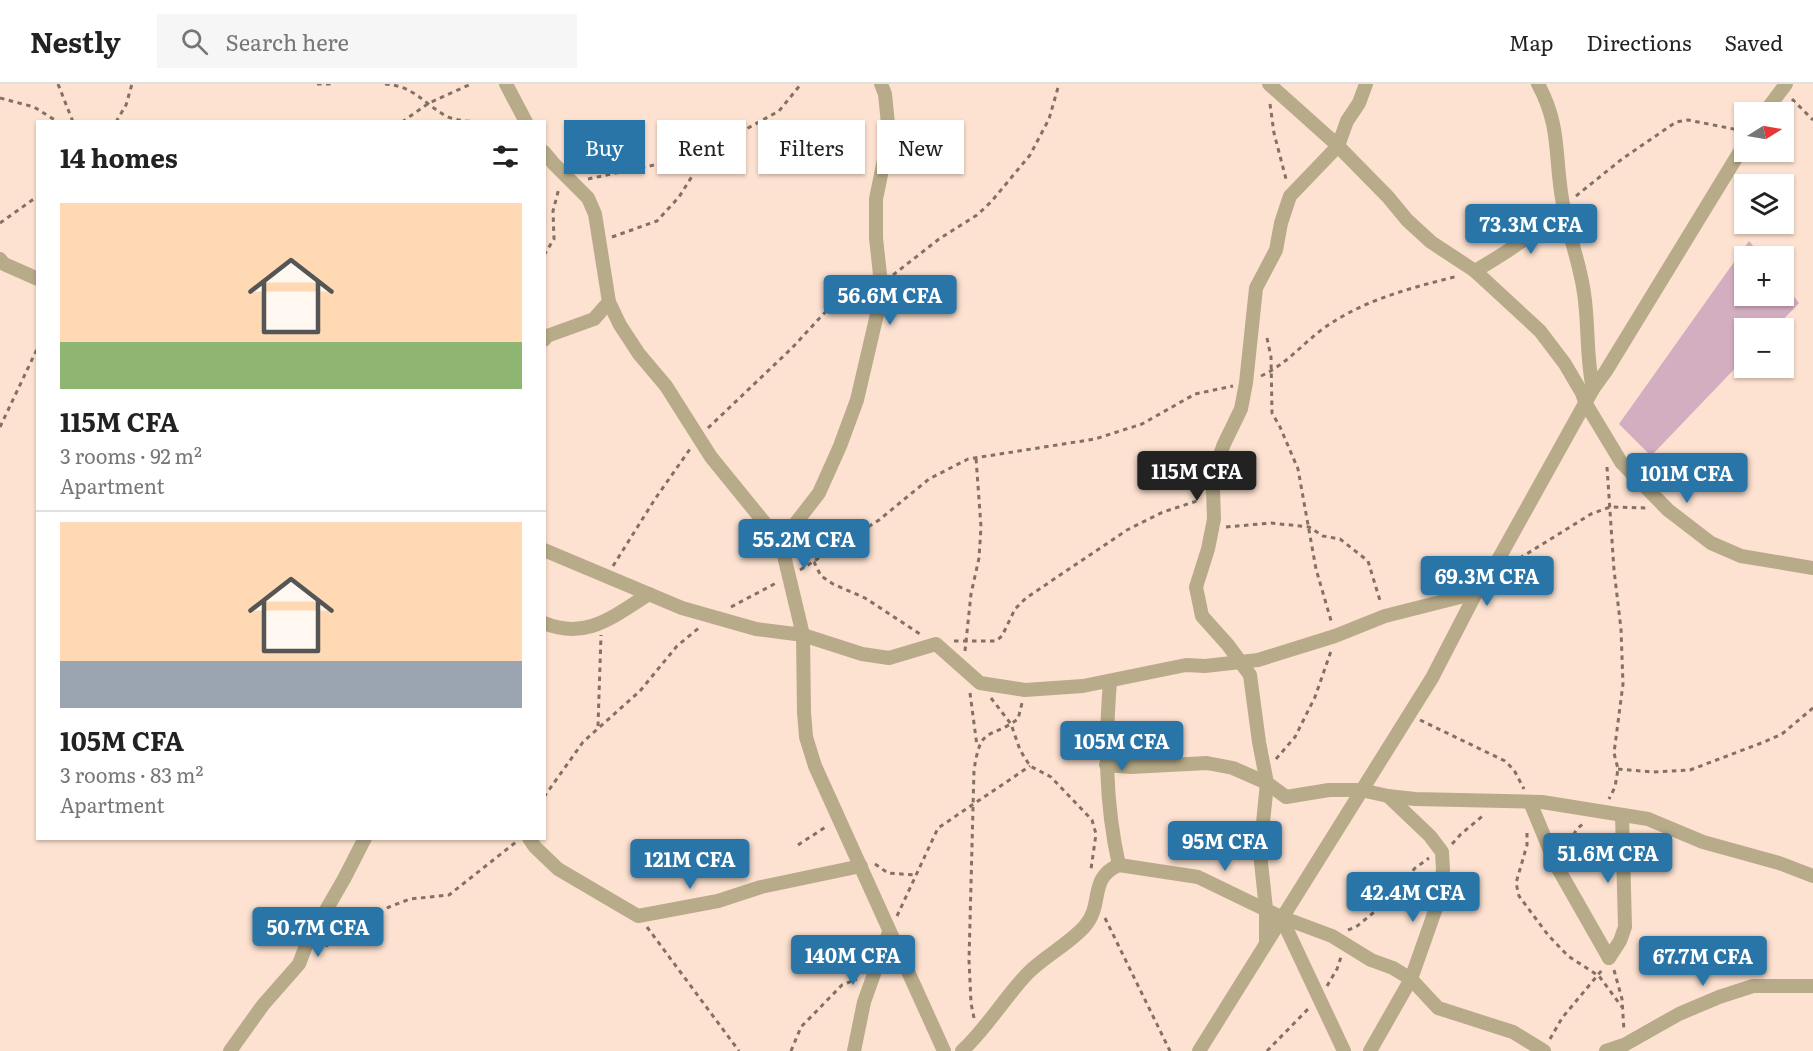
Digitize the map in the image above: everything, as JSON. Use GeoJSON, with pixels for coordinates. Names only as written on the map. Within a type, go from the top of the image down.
{"type":"FeatureCollection","features":[{"type":"Feature","properties":{"kind":"street"},"geometry":{"type":"LineString","coordinates":[[506,84],[525,120]]}},
{"type":"Feature","properties":{"kind":"street"},"geometry":{"type":"LineString","coordinates":[[784,551],[795,524],[819,493],[840,446],[857,400],[878,310],[881,284],[876,238],[876,199],[886,150],[888,124],[885,94],[881,84]]}},
{"type":"Feature","properties":{"kind":"street"},"geometry":{"type":"LineString","coordinates":[[1269,84],[1338,146],[1407,220],[1431,242],[1475,271],[1540,331],[1565,364],[1621,462],[1668,510],[1711,543],[1741,556],[1813,568]]}},
{"type":"Feature","properties":{"kind":"street"},"geometry":{"type":"LineString","coordinates":[[1266,942],[1266,909],[1260,852],[1267,783],[1258,742],[1250,675],[1241,661],[1207,622],[1199,608],[1196,587],[1209,549],[1217,463],[1241,409],[1256,288],[1276,250],[1281,223],[1290,196],[1338,146],[1347,121],[1359,103],[1366,84]]}},
{"type":"Feature","properties":{"kind":"street"},"geometry":{"type":"LineString","coordinates":[[1538,84],[1546,98],[1555,126],[1563,207],[1584,291],[1586,344],[1593,389]]}},
{"type":"Feature","properties":{"kind":"street"},"geometry":{"type":"LineString","coordinates":[[1773,102],[1784,87]]}},
{"type":"Feature","properties":{"kind":"street"},"geometry":{"type":"LineString","coordinates":[[546,154],[588,198],[595,214],[609,302],[620,325],[639,354],[666,386],[698,438],[735,487],[778,536],[784,551],[803,635],[806,737],[815,766],[838,818],[866,863],[889,932],[944,1051]]}},
{"type":"Feature","properties":{"kind":"street"},"geometry":{"type":"LineString","coordinates":[[1199,1051],[1432,678],[1476,593],[1488,578],[1593,389],[1734,161]]}},
{"type":"Feature","properties":{"kind":"street"},"geometry":{"type":"LineString","coordinates":[[1475,271],[1514,248],[1546,224],[1563,207]]}},
{"type":"Feature","properties":{"kind":"street"},"geometry":{"type":"LineString","coordinates":[[0,259],[4,264],[36,278]]}},
{"type":"Feature","properties":{"kind":"street"},"geometry":{"type":"LineString","coordinates":[[546,337],[594,319],[609,302]]}},
{"type":"Feature","properties":{"kind":"street"},"geometry":{"type":"LineString","coordinates":[[546,551],[682,608],[756,629],[803,635],[862,654],[889,658],[936,644],[980,683],[1025,690],[1083,686],[1186,665],[1205,666],[1258,660],[1335,636],[1385,616],[1476,593]]}},
{"type":"Feature","properties":{"kind":"street"},"geometry":{"type":"LineString","coordinates":[[546,623],[583,630],[603,622],[650,594]]}},
{"type":"Feature","properties":{"kind":"street"},"geometry":{"type":"LineString","coordinates":[[1110,681],[1106,765],[1107,797],[1119,865]]}},
{"type":"Feature","properties":{"kind":"street"},"geometry":{"type":"LineString","coordinates":[[1106,765],[1131,767],[1207,763],[1233,768],[1267,783],[1286,796],[1329,790],[1361,790],[1415,799],[1542,802],[1598,810],[1648,819],[1703,842],[1779,863],[1813,876]]}},
{"type":"Feature","properties":{"kind":"street"},"geometry":{"type":"LineString","coordinates":[[1370,1051],[1411,979],[1436,908],[1443,870],[1442,852],[1430,836],[1388,796]]}},
{"type":"Feature","properties":{"kind":"street"},"geometry":{"type":"LineString","coordinates":[[1530,802],[1556,865],[1609,958],[1625,927],[1622,814]]}},
{"type":"Feature","properties":{"kind":"street"},"geometry":{"type":"LineString","coordinates":[[230,1051],[263,1005],[299,964],[307,943],[364,840]]}},
{"type":"Feature","properties":{"kind":"street"},"geometry":{"type":"LineString","coordinates":[[530,840],[558,869],[638,916],[725,899],[761,887],[866,863]]}},
{"type":"Feature","properties":{"kind":"street"},"geometry":{"type":"LineString","coordinates":[[962,1051],[978,1036],[1028,972],[1086,925],[1096,903],[1101,876],[1109,869],[1119,865],[1198,877],[1281,917],[1332,936],[1371,960],[1393,968],[1411,979],[1437,1008],[1513,1032],[1544,1051]]}},
{"type":"Feature","properties":{"kind":"street"},"geometry":{"type":"LineString","coordinates":[[1281,917],[1344,1051]]}},
{"type":"Feature","properties":{"kind":"street"},"geometry":{"type":"LineString","coordinates":[[854,1051],[864,1002],[889,932]]}},
{"type":"Feature","properties":{"kind":"street"},"geometry":{"type":"LineString","coordinates":[[1606,1051],[1624,1046],[1679,1014],[1753,986],[1813,986]]}},
{"type":"Feature","properties":{"kind":"path"},"geometry":{"type":"LineString","coordinates":[[58,84],[72,120]]}},
{"type":"Feature","properties":{"kind":"path"},"geometry":{"type":"LineString","coordinates":[[117,120],[126,105],[132,84]]}},
{"type":"Feature","properties":{"kind":"path"},"geometry":{"type":"LineString","coordinates":[[317,84],[333,84]]}},
{"type":"Feature","properties":{"kind":"path"},"geometry":{"type":"LineString","coordinates":[[385,84],[396,85],[417,94],[445,116],[455,120]]}},
{"type":"Feature","properties":{"kind":"path"},"geometry":{"type":"LineString","coordinates":[[405,120],[429,103],[471,84]]}},
{"type":"Feature","properties":{"kind":"path"},"geometry":{"type":"LineString","coordinates":[[746,129],[779,111],[801,84]]}},
{"type":"Feature","properties":{"kind":"path"},"geometry":{"type":"LineString","coordinates":[[607,576],[655,499],[698,438],[792,348],[828,309],[881,284],[939,239],[977,215],[991,202],[1030,155],[1049,119],[1059,84]]}},
{"type":"Feature","properties":{"kind":"path"},"geometry":{"type":"LineString","coordinates":[[1784,87],[1813,120]]}},
{"type":"Feature","properties":{"kind":"path"},"geometry":{"type":"LineString","coordinates":[[0,98],[34,107],[55,120]]}},
{"type":"Feature","properties":{"kind":"path"},"geometry":{"type":"LineString","coordinates":[[1270,104],[1274,133],[1290,196]]}},
{"type":"Feature","properties":{"kind":"path"},"geometry":{"type":"LineString","coordinates":[[1563,207],[1622,159],[1676,122],[1688,120],[1734,128]]}},
{"type":"Feature","properties":{"kind":"path"},"geometry":{"type":"LineString","coordinates":[[571,181],[597,179],[657,165]]}},
{"type":"Feature","properties":{"kind":"path"},"geometry":{"type":"LineString","coordinates":[[546,252],[554,238],[553,211],[561,180],[558,169]]}},
{"type":"Feature","properties":{"kind":"path"},"geometry":{"type":"LineString","coordinates":[[599,240],[657,221],[679,197],[693,174]]}},
{"type":"Feature","properties":{"kind":"path"},"geometry":{"type":"LineString","coordinates":[[0,223],[36,197]]}},
{"type":"Feature","properties":{"kind":"path"},"geometry":{"type":"LineString","coordinates":[[546,794],[583,742],[598,726],[640,691],[677,646],[712,617],[814,562],[879,520],[929,479],[968,459],[1095,439],[1142,424],[1195,394],[1246,383],[1278,368],[1324,328],[1370,301],[1475,271]]}},
{"type":"Feature","properties":{"kind":"path"},"geometry":{"type":"LineString","coordinates":[[1267,338],[1272,357],[1270,372],[1272,413],[1298,469],[1316,569],[1335,636],[1326,672],[1315,697],[1295,737],[1276,757],[1267,783]]}},
{"type":"Feature","properties":{"kind":"path"},"geometry":{"type":"LineString","coordinates":[[0,427],[36,351]]}},
{"type":"Feature","properties":{"kind":"path"},"geometry":{"type":"LineString","coordinates":[[976,458],[981,527],[980,558],[971,594],[965,640],[966,672],[977,748],[974,770],[969,960],[971,1003],[978,1036]]}},
{"type":"Feature","properties":{"kind":"path"},"geometry":{"type":"LineString","coordinates":[[1556,865],[1577,829],[1609,800],[1615,787],[1618,769],[1614,753],[1623,684],[1621,629],[1614,570],[1607,467]]}},
{"type":"Feature","properties":{"kind":"path"},"geometry":{"type":"LineString","coordinates":[[784,551],[814,562],[821,576],[864,598],[936,644],[965,640],[996,641],[1002,636],[1015,609],[1026,598],[1109,542],[1163,512],[1213,496]]}},
{"type":"Feature","properties":{"kind":"path"},"geometry":{"type":"LineString","coordinates":[[1488,578],[1566,529],[1610,507],[1668,510]]}},
{"type":"Feature","properties":{"kind":"path"},"geometry":{"type":"LineString","coordinates":[[1212,529],[1271,524],[1309,527],[1323,536],[1340,539],[1368,561],[1385,616]]}},
{"type":"Feature","properties":{"kind":"path"},"geometry":{"type":"LineString","coordinates":[[598,726],[598,684],[603,622]]}},
{"type":"Feature","properties":{"kind":"path"},"geometry":{"type":"LineString","coordinates":[[980,683],[1011,724],[1020,750],[1030,766],[1051,777],[1092,820],[1096,834],[1091,869]]}},
{"type":"Feature","properties":{"kind":"path"},"geometry":{"type":"LineString","coordinates":[[977,748],[985,735],[1018,719],[1025,690]]}},
{"type":"Feature","properties":{"kind":"path"},"geometry":{"type":"LineString","coordinates":[[1618,769],[1653,772],[1690,770],[1782,734],[1813,708]]}},
{"type":"Feature","properties":{"kind":"path"},"geometry":{"type":"LineString","coordinates":[[1408,714],[1505,761],[1514,770],[1530,802],[1527,845],[1516,883],[1520,896],[1548,935],[1568,956],[1599,976],[1622,1007]]}},
{"type":"Feature","properties":{"kind":"path"},"geometry":{"type":"LineString","coordinates":[[889,932],[938,828],[1030,766]]}},
{"type":"Feature","properties":{"kind":"path"},"geometry":{"type":"LineString","coordinates":[[1332,936],[1356,927],[1407,885],[1414,869],[1436,854],[1447,850],[1461,834],[1500,802]]}},
{"type":"Feature","properties":{"kind":"path"},"geometry":{"type":"LineString","coordinates":[[798,845],[838,818]]}},
{"type":"Feature","properties":{"kind":"path"},"geometry":{"type":"LineString","coordinates":[[299,964],[389,907],[410,899],[448,895],[518,840]]}},
{"type":"Feature","properties":{"kind":"path"},"geometry":{"type":"LineString","coordinates":[[866,863],[888,873],[915,875]]}},
{"type":"Feature","properties":{"kind":"path"},"geometry":{"type":"LineString","coordinates":[[1096,903],[1170,1051]]}},
{"type":"Feature","properties":{"kind":"path"},"geometry":{"type":"LineString","coordinates":[[638,916],[739,1051]]}},
{"type":"Feature","properties":{"kind":"path"},"geometry":{"type":"LineString","coordinates":[[1544,1051],[1562,1018],[1599,976],[1609,958]]}},
{"type":"Feature","properties":{"kind":"path"},"geometry":{"type":"LineString","coordinates":[[1609,958],[1618,981],[1624,1046]]}},
{"type":"Feature","properties":{"kind":"path"},"geometry":{"type":"LineString","coordinates":[[791,1051],[801,1027],[842,985],[873,974]]}},
{"type":"Feature","properties":{"kind":"shaded area"},"geometry":{"type":"Polygon","coordinates":[[[1734,262],[1734,306],[1794,306],[1794,297],[1799,303],[1785,318],[1734,318],[1734,369],[1651,456],[1619,424],[1734,262]]]}}]}
